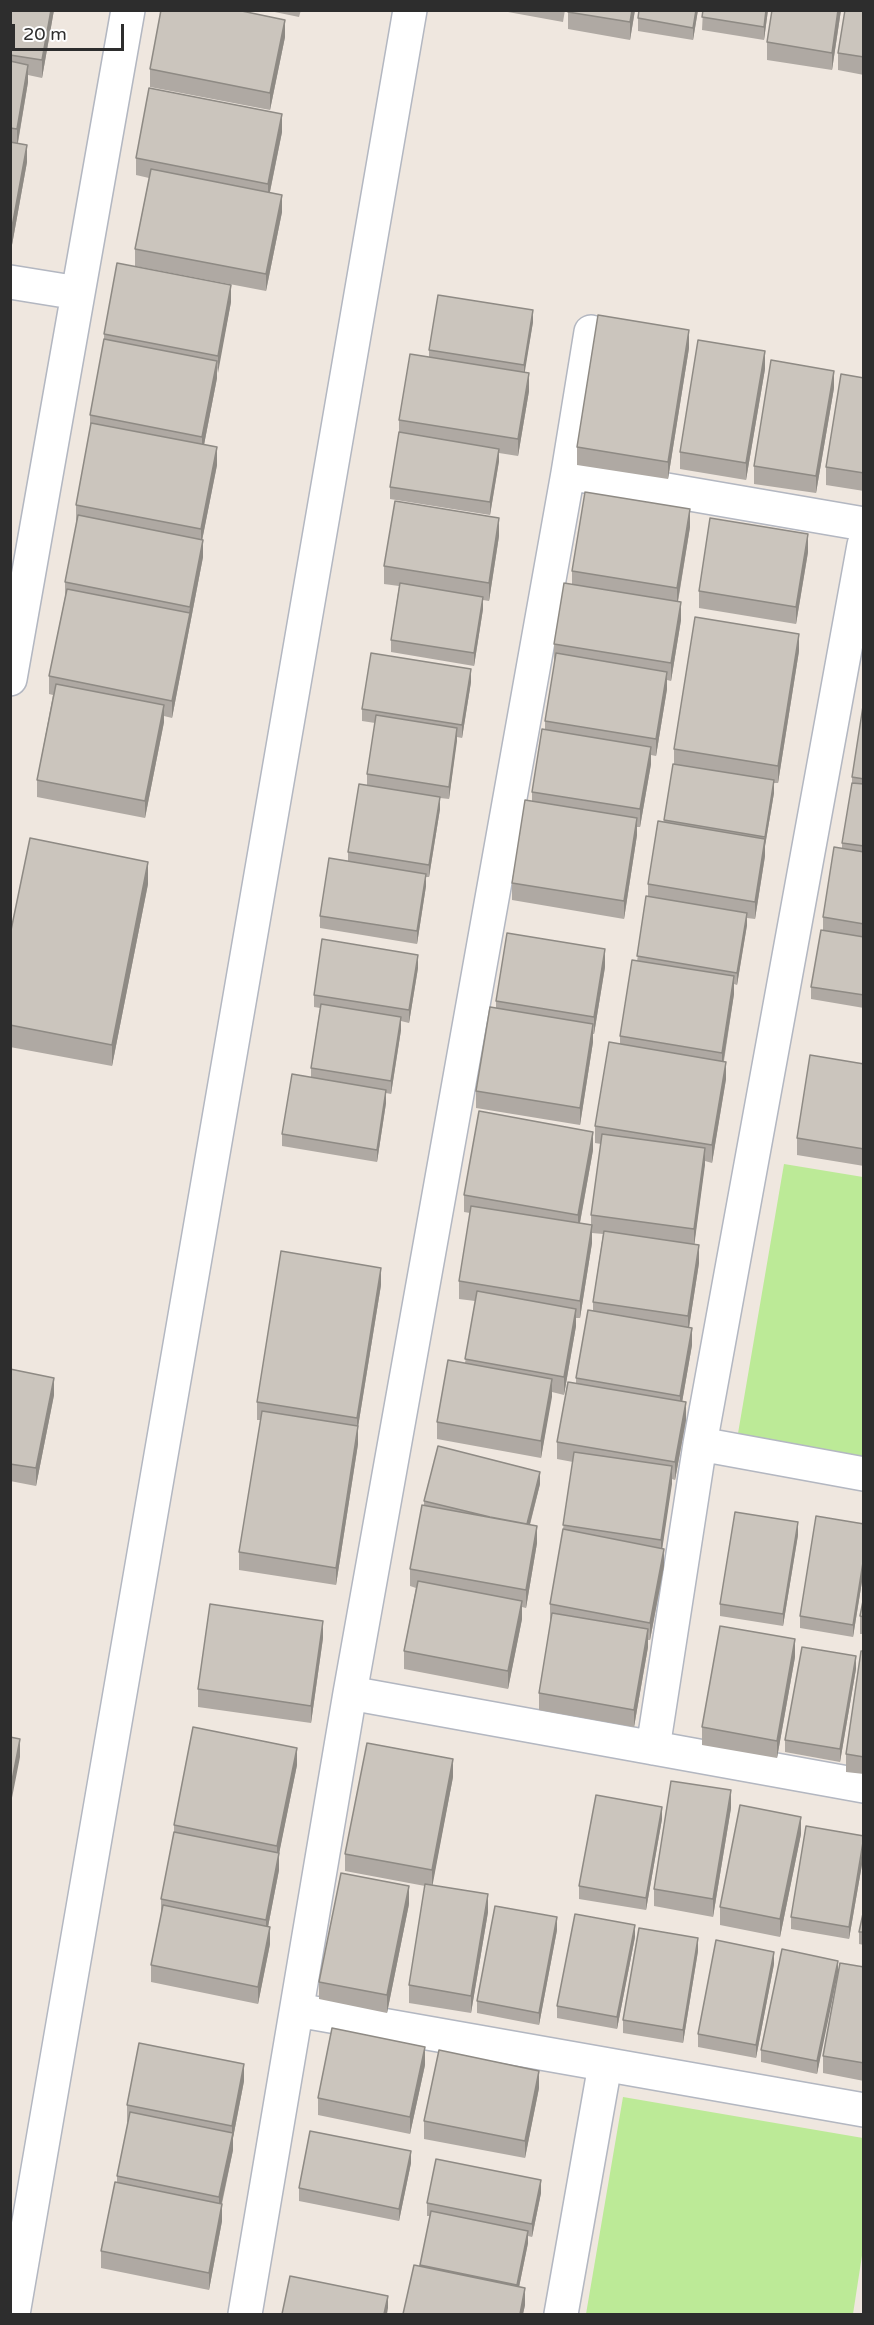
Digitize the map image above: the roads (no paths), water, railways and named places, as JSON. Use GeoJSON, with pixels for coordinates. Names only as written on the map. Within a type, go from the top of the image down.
{"type":"FeatureCollection","features":[{"type":"Feature","properties":{"kind":"street"},"geometry":{"type":"LineString","coordinates":[[10,679],[128,10]]}},
{"type":"Feature","properties":{"kind":"street"},"geometry":{"type":"LineString","coordinates":[[13,2314],[410,10]]}},
{"type":"Feature","properties":{"kind":"street"},"geometry":{"type":"LineString","coordinates":[[10,282],[78,293]]}},
{"type":"Feature","properties":{"kind":"street"},"geometry":{"type":"LineString","coordinates":[[245,2314],[350,1693],[568,473],[591,332]]}},
{"type":"Feature","properties":{"kind":"street"},"geometry":{"type":"LineString","coordinates":[[568,473],[864,524]]}},
{"type":"Feature","properties":{"kind":"street"},"geometry":{"type":"LineString","coordinates":[[653,1748],[700,1444],[864,545]]}},
{"type":"Feature","properties":{"kind":"street"},"geometry":{"type":"LineString","coordinates":[[700,1444],[864,1474]]}},
{"type":"Feature","properties":{"kind":"street"},"geometry":{"type":"LineString","coordinates":[[350,1693],[864,1786]]}},
{"type":"Feature","properties":{"kind":"street"},"geometry":{"type":"LineString","coordinates":[[297,2010],[864,2110]]}},
{"type":"Feature","properties":{"kind":"street"},"geometry":{"type":"LineString","coordinates":[[561,2314],[605,2065]]}}]}
